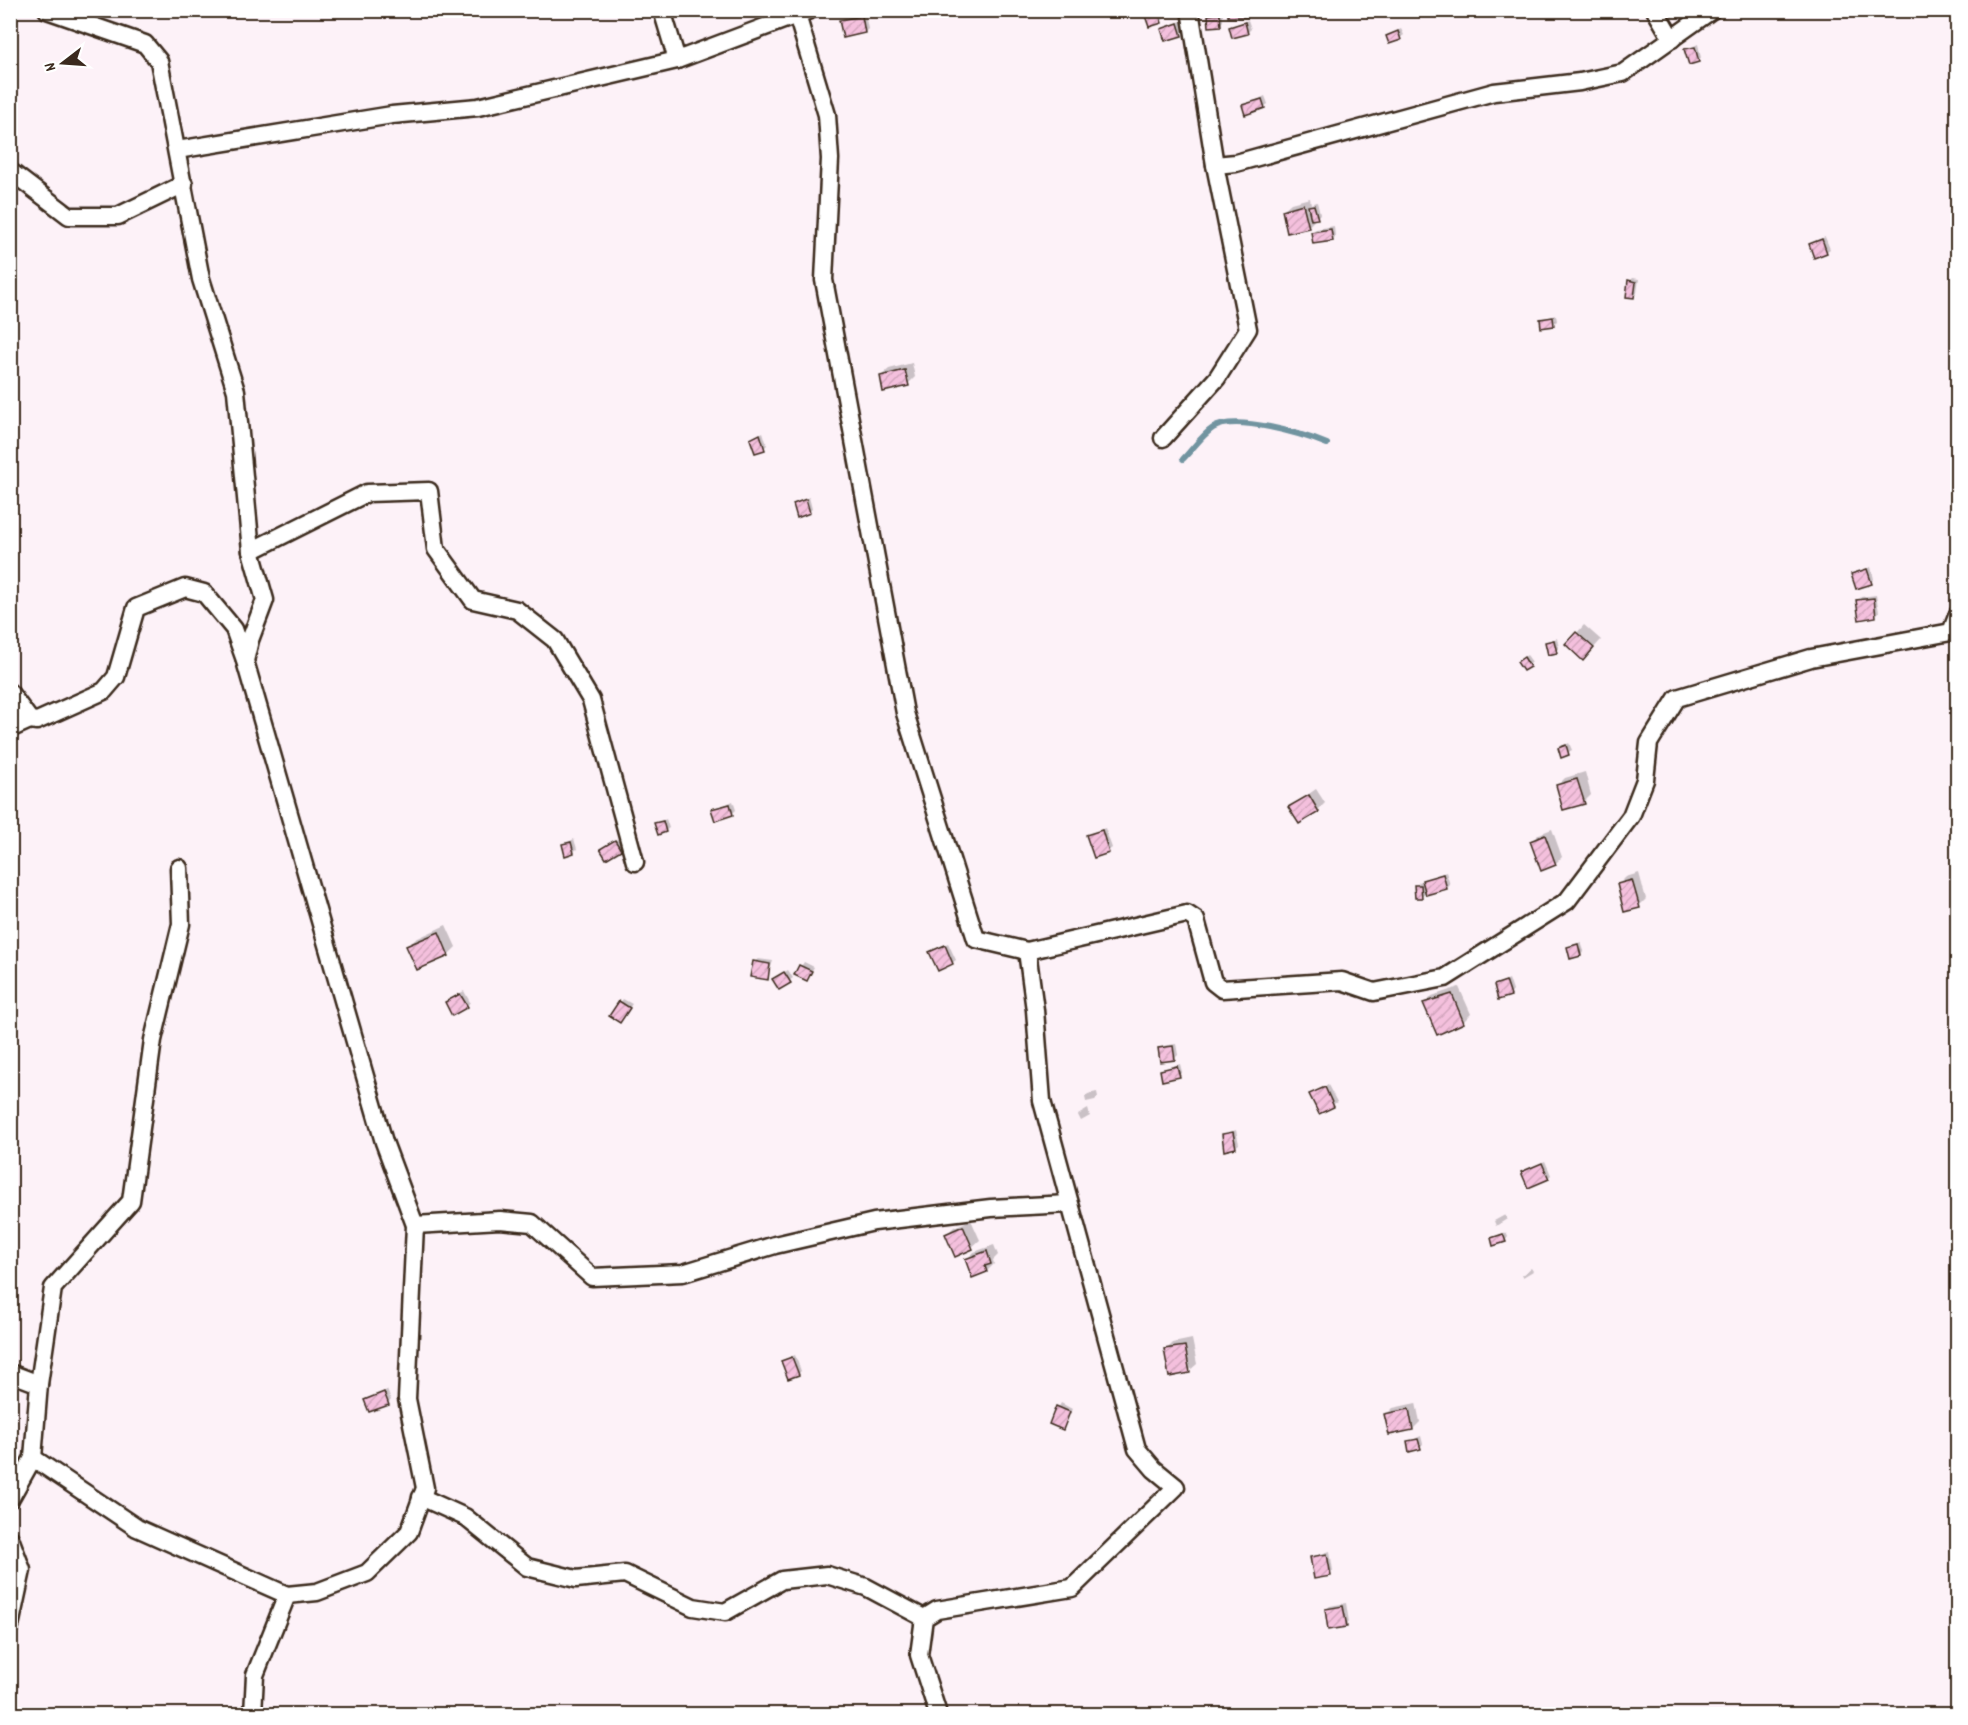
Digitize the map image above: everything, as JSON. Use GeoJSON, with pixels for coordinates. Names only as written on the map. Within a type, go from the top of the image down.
{"type":"FeatureCollection","features":[{"type":"Feature","properties":{"kind":"street"},"geometry":{"type":"LineString","coordinates":[[47,10],[145,44],[159,61],[201,279],[236,391],[251,551],[265,600],[245,661]]}},
{"type":"Feature","properties":{"kind":"street"},"geometry":{"type":"LineString","coordinates":[[662,10],[676,60]]}},
{"type":"Feature","properties":{"kind":"street"},"geometry":{"type":"LineString","coordinates":[[1163,438],[1217,378],[1248,329],[1215,165],[1190,10]]}},
{"type":"Feature","properties":{"kind":"street"},"geometry":{"type":"LineString","coordinates":[[1655,10],[1672,39]]}},
{"type":"Feature","properties":{"kind":"street"},"geometry":{"type":"LineString","coordinates":[[1215,165],[1236,163],[1494,92],[1580,82],[1623,73],[1712,10]]}},
{"type":"Feature","properties":{"kind":"street"},"geometry":{"type":"LineString","coordinates":[[177,150],[392,115],[478,107],[676,60],[803,13],[827,115],[830,159],[824,280],[906,713],[975,939],[1027,951],[1187,914],[1196,920],[1213,982],[1222,989],[1342,981],[1374,992],[1445,978],[1567,901],[1631,816],[1645,780],[1649,743],[1677,698],[1811,658],[1951,632],[1958,614]]}},
{"type":"Feature","properties":{"kind":"street"},"geometry":{"type":"LineString","coordinates":[[10,171],[69,216],[118,216],[184,184]]}},
{"type":"Feature","properties":{"kind":"street"},"geometry":{"type":"LineString","coordinates":[[251,551],[367,494],[429,491],[436,549],[473,600],[517,610],[555,640],[591,700],[634,862]]}},
{"type":"Feature","properties":{"kind":"street"},"geometry":{"type":"LineString","coordinates":[[10,729],[30,720],[37,721],[104,691],[116,677],[136,608],[185,588],[204,593],[234,628],[384,1142],[415,1225],[406,1399],[425,1488],[410,1532],[367,1573],[317,1592],[287,1595],[137,1528],[33,1458]]}},
{"type":"Feature","properties":{"kind":"street"},"geometry":{"type":"LineString","coordinates":[[10,693],[30,720]]}},
{"type":"Feature","properties":{"kind":"street"},"geometry":{"type":"LineString","coordinates":[[10,1499],[33,1458],[39,1384],[53,1288],[131,1201],[153,1040],[181,924],[179,868]]}},
{"type":"Feature","properties":{"kind":"street"},"geometry":{"type":"LineString","coordinates":[[924,1618],[937,1610],[1072,1588],[1176,1487],[1154,1469],[1137,1449],[1042,1101],[1035,1010],[1027,951]]}},
{"type":"Feature","properties":{"kind":"street"},"geometry":{"type":"LineString","coordinates":[[415,1225],[500,1220],[532,1223],[592,1277],[683,1273],[776,1245],[874,1222],[991,1208],[1069,1204]]}},
{"type":"Feature","properties":{"kind":"street"},"geometry":{"type":"LineString","coordinates":[[10,1374],[39,1384]]}},
{"type":"Feature","properties":{"kind":"street"},"geometry":{"type":"LineString","coordinates":[[422,1497],[465,1517],[527,1568],[576,1578],[625,1574],[693,1606],[725,1612],[782,1580],[827,1575],[866,1587],[924,1618]]}},
{"type":"Feature","properties":{"kind":"street"},"geometry":{"type":"LineString","coordinates":[[10,1538],[22,1570],[10,1626]]}},
{"type":"Feature","properties":{"kind":"street"},"geometry":{"type":"LineString","coordinates":[[253,1714],[255,1675],[287,1595]]}},
{"type":"Feature","properties":{"kind":"street"},"geometry":{"type":"LineString","coordinates":[[924,1618],[919,1655],[938,1714]]}},
{"type":"Feature","properties":{"kind":"building"},"geometry":{"type":"Polygon","coordinates":[[[1143,10],[1158,10],[1162,23],[1149,27],[1143,10]]]}},
{"type":"Feature","properties":{"kind":"building"},"geometry":{"type":"Polygon","coordinates":[[[1228,10],[1247,10],[1247,17],[1228,17],[1228,10]]]}},
{"type":"Feature","properties":{"kind":"building"},"geometry":{"type":"Polygon","coordinates":[[[1220,14],[1221,26],[1209,27],[1208,15],[1220,14]]]}},
{"type":"Feature","properties":{"kind":"building"},"geometry":{"type":"Polygon","coordinates":[[[862,16],[865,33],[843,38],[839,20],[862,16]]]}},
{"type":"Feature","properties":{"kind":"building"},"geometry":{"type":"Polygon","coordinates":[[[1245,22],[1248,34],[1232,38],[1229,27],[1245,22]]]}},
{"type":"Feature","properties":{"kind":"building"},"geometry":{"type":"Polygon","coordinates":[[[1178,23],[1182,36],[1165,41],[1161,29],[1178,23]]]}},
{"type":"Feature","properties":{"kind":"building"},"geometry":{"type":"Polygon","coordinates":[[[1398,31],[1401,40],[1389,44],[1386,36],[1398,31]]]}},
{"type":"Feature","properties":{"kind":"building"},"geometry":{"type":"Polygon","coordinates":[[[1695,47],[1699,62],[1689,65],[1684,49],[1695,47]]]}},
{"type":"Feature","properties":{"kind":"building"},"geometry":{"type":"Polygon","coordinates":[[[1262,99],[1265,108],[1245,115],[1242,105],[1262,99]]]}},
{"type":"Feature","properties":{"kind":"building"},"geometry":{"type":"Polygon","coordinates":[[[1303,204],[1309,228],[1287,233],[1282,210],[1303,204]]]}},
{"type":"Feature","properties":{"kind":"building"},"geometry":{"type":"Polygon","coordinates":[[[1314,205],[1318,219],[1311,220],[1308,206],[1314,205]]]}},
{"type":"Feature","properties":{"kind":"building"},"geometry":{"type":"Polygon","coordinates":[[[1331,229],[1333,241],[1313,244],[1311,232],[1331,229]]]}},
{"type":"Feature","properties":{"kind":"building"},"geometry":{"type":"Polygon","coordinates":[[[1822,239],[1827,253],[1814,258],[1809,244],[1822,239]]]}},
{"type":"Feature","properties":{"kind":"building"},"geometry":{"type":"Polygon","coordinates":[[[1628,280],[1636,282],[1634,298],[1626,297],[1628,280]]]}},
{"type":"Feature","properties":{"kind":"building"},"geometry":{"type":"Polygon","coordinates":[[[1553,317],[1554,326],[1541,328],[1540,319],[1553,317]]]}},
{"type":"Feature","properties":{"kind":"building"},"geometry":{"type":"Polygon","coordinates":[[[905,370],[909,386],[883,392],[880,376],[905,370]]]}},
{"type":"Feature","properties":{"kind":"building"},"geometry":{"type":"Polygon","coordinates":[[[760,434],[765,450],[755,453],[750,439],[760,434]]]}},
{"type":"Feature","properties":{"kind":"building"},"geometry":{"type":"Polygon","coordinates":[[[806,499],[810,513],[797,518],[793,504],[806,499]]]}},
{"type":"Feature","properties":{"kind":"building"},"geometry":{"type":"Polygon","coordinates":[[[1867,569],[1872,584],[1856,589],[1851,574],[1867,569]]]}},
{"type":"Feature","properties":{"kind":"building"},"geometry":{"type":"Polygon","coordinates":[[[1874,598],[1876,617],[1859,620],[1856,600],[1874,598]]]}},
{"type":"Feature","properties":{"kind":"building"},"geometry":{"type":"Polygon","coordinates":[[[1576,632],[1594,648],[1583,661],[1565,644],[1576,632]]]}},
{"type":"Feature","properties":{"kind":"building"},"geometry":{"type":"Polygon","coordinates":[[[1554,640],[1557,653],[1548,655],[1545,642],[1554,640]]]}},
{"type":"Feature","properties":{"kind":"building"},"geometry":{"type":"Polygon","coordinates":[[[1524,657],[1530,667],[1523,671],[1517,662],[1524,657]]]}},
{"type":"Feature","properties":{"kind":"building"},"geometry":{"type":"Polygon","coordinates":[[[1566,745],[1569,755],[1561,758],[1558,748],[1566,745]]]}},
{"type":"Feature","properties":{"kind":"building"},"geometry":{"type":"Polygon","coordinates":[[[1577,779],[1585,804],[1563,810],[1556,785],[1577,779]]]}},
{"type":"Feature","properties":{"kind":"building"},"geometry":{"type":"Polygon","coordinates":[[[1309,795],[1319,812],[1299,824],[1288,807],[1309,795]]]}},
{"type":"Feature","properties":{"kind":"building"},"geometry":{"type":"Polygon","coordinates":[[[730,804],[733,815],[715,821],[711,809],[730,804]]]}},
{"type":"Feature","properties":{"kind":"building"},"geometry":{"type":"Polygon","coordinates":[[[663,821],[666,832],[658,835],[654,823],[663,821]]]}},
{"type":"Feature","properties":{"kind":"building"},"geometry":{"type":"Polygon","coordinates":[[[1102,830],[1109,853],[1094,858],[1086,835],[1102,830]]]}},
{"type":"Feature","properties":{"kind":"building"},"geometry":{"type":"Polygon","coordinates":[[[1545,835],[1556,865],[1541,871],[1530,841],[1545,835]]]}},
{"type":"Feature","properties":{"kind":"building"},"geometry":{"type":"Polygon","coordinates":[[[615,840],[621,850],[606,859],[600,849],[615,840]]]}},
{"type":"Feature","properties":{"kind":"building"},"geometry":{"type":"Polygon","coordinates":[[[571,842],[574,853],[565,856],[562,844],[571,842]]]}},
{"type":"Feature","properties":{"kind":"building"},"geometry":{"type":"Polygon","coordinates":[[[1443,874],[1447,889],[1426,895],[1422,880],[1443,874]]]}},
{"type":"Feature","properties":{"kind":"building"},"geometry":{"type":"Polygon","coordinates":[[[1632,880],[1640,908],[1624,912],[1617,884],[1632,880]]]}},
{"type":"Feature","properties":{"kind":"building"},"geometry":{"type":"Polygon","coordinates":[[[1414,885],[1421,885],[1422,898],[1415,898],[1414,885]]]}},
{"type":"Feature","properties":{"kind":"building"},"geometry":{"type":"Polygon","coordinates":[[[439,932],[449,956],[417,970],[406,946],[439,932]]]}},
{"type":"Feature","properties":{"kind":"building"},"geometry":{"type":"Polygon","coordinates":[[[1578,944],[1581,956],[1570,959],[1567,947],[1578,944]]]}},
{"type":"Feature","properties":{"kind":"building"},"geometry":{"type":"Polygon","coordinates":[[[945,945],[953,964],[938,971],[929,952],[945,945]]]}},
{"type":"Feature","properties":{"kind":"building"},"geometry":{"type":"Polygon","coordinates":[[[753,961],[770,964],[768,980],[750,977],[753,961]]]}},
{"type":"Feature","properties":{"kind":"building"},"geometry":{"type":"Polygon","coordinates":[[[799,965],[812,971],[807,981],[794,975],[799,965]]]}},
{"type":"Feature","properties":{"kind":"building"},"geometry":{"type":"Polygon","coordinates":[[[784,972],[791,983],[779,990],[772,979],[784,972]]]}},
{"type":"Feature","properties":{"kind":"building"},"geometry":{"type":"Polygon","coordinates":[[[1506,981],[1511,996],[1498,1000],[1494,985],[1506,981]]]}},
{"type":"Feature","properties":{"kind":"building"},"geometry":{"type":"Polygon","coordinates":[[[460,994],[468,1007],[452,1016],[445,1002],[460,994]]]}},
{"type":"Feature","properties":{"kind":"building"},"geometry":{"type":"Polygon","coordinates":[[[1452,994],[1464,1023],[1437,1035],[1423,1003],[1452,994]]]}},
{"type":"Feature","properties":{"kind":"building"},"geometry":{"type":"Polygon","coordinates":[[[619,1001],[630,1008],[620,1023],[609,1016],[619,1001]]]}},
{"type":"Feature","properties":{"kind":"building"},"geometry":{"type":"Polygon","coordinates":[[[1173,1046],[1175,1060],[1160,1062],[1158,1048],[1173,1046]]]}},
{"type":"Feature","properties":{"kind":"building"},"geometry":{"type":"Polygon","coordinates":[[[1177,1066],[1180,1077],[1162,1081],[1160,1070],[1177,1066]]]}},
{"type":"Feature","properties":{"kind":"building"},"geometry":{"type":"Polygon","coordinates":[[[1325,1087],[1334,1107],[1319,1114],[1309,1094],[1325,1087]]]}},
{"type":"Feature","properties":{"kind":"building"},"geometry":{"type":"Polygon","coordinates":[[[1233,1132],[1236,1148],[1224,1151],[1222,1134],[1233,1132]]]}},
{"type":"Feature","properties":{"kind":"building"},"geometry":{"type":"Polygon","coordinates":[[[1542,1163],[1549,1179],[1528,1188],[1521,1172],[1542,1163]]]}},
{"type":"Feature","properties":{"kind":"building"},"geometry":{"type":"Polygon","coordinates":[[[963,1226],[973,1249],[955,1257],[945,1234],[963,1226]]]}},
{"type":"Feature","properties":{"kind":"building"},"geometry":{"type":"Polygon","coordinates":[[[1503,1234],[1506,1242],[1493,1246],[1491,1238],[1503,1234]]]}},
{"type":"Feature","properties":{"kind":"building"},"geometry":{"type":"Polygon","coordinates":[[[987,1251],[991,1264],[985,1266],[987,1272],[972,1278],[965,1259],[987,1251]]]}},
{"type":"Feature","properties":{"kind":"building"},"geometry":{"type":"Polygon","coordinates":[[[1185,1346],[1190,1373],[1169,1377],[1164,1349],[1185,1346]]]}},
{"type":"Feature","properties":{"kind":"building"},"geometry":{"type":"Polygon","coordinates":[[[792,1357],[799,1375],[788,1379],[781,1361],[792,1357]]]}},
{"type":"Feature","properties":{"kind":"building"},"geometry":{"type":"Polygon","coordinates":[[[384,1392],[389,1405],[369,1412],[364,1400],[384,1392]]]}},
{"type":"Feature","properties":{"kind":"building"},"geometry":{"type":"Polygon","coordinates":[[[1056,1406],[1070,1412],[1063,1430],[1049,1424],[1056,1406]]]}},
{"type":"Feature","properties":{"kind":"building"},"geometry":{"type":"Polygon","coordinates":[[[1409,1409],[1413,1430],[1389,1435],[1384,1414],[1409,1409]]]}},
{"type":"Feature","properties":{"kind":"building"},"geometry":{"type":"Polygon","coordinates":[[[1418,1439],[1421,1449],[1409,1452],[1407,1441],[1418,1439]]]}},
{"type":"Feature","properties":{"kind":"building"},"geometry":{"type":"Polygon","coordinates":[[[1327,1554],[1331,1576],[1314,1579],[1310,1557],[1327,1554]]]}},
{"type":"Feature","properties":{"kind":"building"},"geometry":{"type":"Polygon","coordinates":[[[1343,1606],[1347,1627],[1328,1630],[1325,1609],[1343,1606]]]}},
{"type":"Feature","properties":{"kind":"waterway"},"geometry":{"type":"LineString","coordinates":[[1183,459],[1209,431],[1224,424],[1253,424],[1270,427],[1327,444]]}}]}
